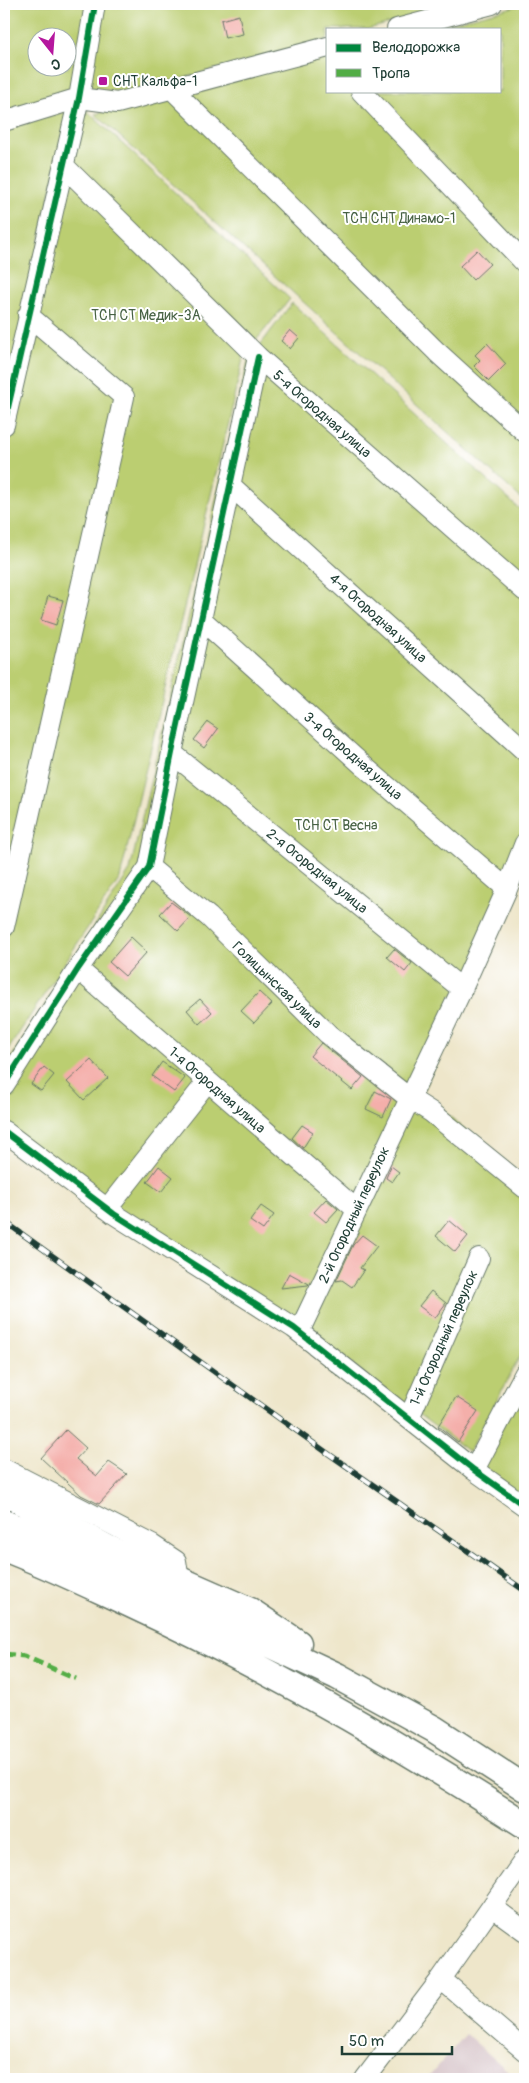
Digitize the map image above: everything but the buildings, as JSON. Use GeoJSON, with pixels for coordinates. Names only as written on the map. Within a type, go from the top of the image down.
{"type":"FeatureCollection","features":[{"type":"Feature","properties":{"kind":"main road"},"geometry":{"type":"LineString","coordinates":[[4,1492],[107,1548],[250,1611],[320,1658],[337,1676]]}},
{"type":"Feature","properties":{"kind":"main road"},"geometry":{"type":"LineString","coordinates":[[4,1523],[46,1540],[337,1676],[434,1729],[525,1788]]}},
{"type":"Feature","properties":{"kind":"main road"},"geometry":{"type":"LineString","coordinates":[[4,1548],[32,1558],[149,1612],[261,1668],[465,1786],[525,1825]]}},
{"type":"Feature","properties":{"kind":"street"},"geometry":{"type":"LineString","coordinates":[[4,425],[79,98],[96,4]]}},
{"type":"Feature","properties":{"kind":"street"},"geometry":{"type":"LineString","coordinates":[[402,28],[492,4]]}},
{"type":"Feature","properties":{"kind":"street"},"geometry":{"type":"LineString","coordinates":[[4,121],[79,98],[117,103],[325,51]]}},
{"type":"Feature","properties":{"kind":"street"},"geometry":{"type":"LineString","coordinates":[[171,88],[430,345],[525,432]]}},
{"type":"Feature","properties":{"kind":"street"},"geometry":{"type":"LineString","coordinates":[[361,92],[525,263]]}},
{"type":"Feature","properties":{"kind":"street","name":"5-я Огородная улица"},"geometry":{"type":"LineString","coordinates":[[64,166],[258,358],[525,590]]}},
{"type":"Feature","properties":{"kind":"street"},"geometry":{"type":"LineString","coordinates":[[4,927],[124,397],[28,316]]}},
{"type":"Feature","properties":{"kind":"street"},"geometry":{"type":"LineString","coordinates":[[4,1085],[78,969],[149,867],[258,358]]}},
{"type":"Feature","properties":{"kind":"street","name":"4-я Огородная улица"},"geometry":{"type":"LineString","coordinates":[[230,485],[525,751]]}},
{"type":"Feature","properties":{"kind":"street","name":"3-я Огородная улица"},"geometry":{"type":"LineString","coordinates":[[201,619],[366,768],[507,889]]}},
{"type":"Feature","properties":{"kind":"street","name":"2-я Огородная улица"},"geometry":{"type":"LineString","coordinates":[[172,753],[462,989]]}},
{"type":"Feature","properties":{"kind":"street","name":"2-й Огородный переулок"},"geometry":{"type":"LineString","coordinates":[[299,1332],[462,989],[507,889],[525,843]]}},
{"type":"Feature","properties":{"kind":"street","name":"Голицынская улица"},"geometry":{"type":"LineString","coordinates":[[149,867],[209,917],[328,1034],[410,1098],[431,1112],[525,1188]]}},
{"type":"Feature","properties":{"kind":"street","name":"1-я Огородная улица"},"geometry":{"type":"LineString","coordinates":[[78,969],[357,1210]]}},
{"type":"Feature","properties":{"kind":"street"},"geometry":{"type":"LineString","coordinates":[[107,1209],[207,1082]]}},
{"type":"Feature","properties":{"kind":"street"},"geometry":{"type":"LineString","coordinates":[[4,1131],[107,1209],[299,1332],[474,1470],[525,1506]]}},
{"type":"Feature","properties":{"kind":"street","name":"1-й Огородный переулок"},"geometry":{"type":"LineString","coordinates":[[409,1418],[480,1258]]}},
{"type":"Feature","properties":{"kind":"street"},"geometry":{"type":"LineString","coordinates":[[474,1470],[525,1373]]}},
{"type":"Feature","properties":{"kind":"street"},"geometry":{"type":"LineString","coordinates":[[4,1469],[152,1545],[176,1561],[179,1580]]}},
{"type":"Feature","properties":{"kind":"street"},"geometry":{"type":"LineString","coordinates":[[365,2079],[441,1979],[525,1859]]}},
{"type":"Feature","properties":{"kind":"street"},"geometry":{"type":"LineString","coordinates":[[492,1907],[525,1931]]}},
{"type":"Feature","properties":{"kind":"street"},"geometry":{"type":"LineString","coordinates":[[441,1979],[525,2051]]}},
{"type":"Feature","properties":{"kind":"shaded area"},"geometry":{"type":"Polygon","coordinates":[[[466,2034],[517,2079],[427,2079],[466,2034]]]}},
{"type":"Feature","properties":{"kind":"green space"},"geometry":{"type":"Polygon","coordinates":[[[4,4],[461,4],[372,28],[326,28],[326,40],[123,94],[90,88],[4,112],[4,4]]]}},
{"type":"Feature","properties":{"kind":"green space","name":"ТСН СНТ Динамо-1"},"geometry":{"type":"Polygon","coordinates":[[[525,4],[525,502],[95,114],[326,55],[326,92],[502,92],[502,28],[431,28],[525,4]]]}},
{"type":"Feature","properties":{"kind":"green space"},"geometry":{"type":"Polygon","coordinates":[[[69,110],[4,399],[4,130],[69,110]]]}},
{"type":"Feature","properties":{"kind":"green space","name":"ТСН СТ Медик-3А"},"geometry":{"type":"Polygon","coordinates":[[[86,110],[290,299],[244,355],[120,878],[4,1056],[4,450],[86,110]]]}},
{"type":"Feature","properties":{"kind":"green space","name":"ТСН СТ Весна"},"geometry":{"type":"Polygon","coordinates":[[[292,303],[525,514],[525,866],[422,1093],[525,1180],[525,1347],[469,1452],[288,1317],[102,1199],[4,1125],[4,1069],[130,870],[248,361],[292,303]]]}},
{"type":"Feature","properties":{"kind":"green space"},"geometry":{"type":"Polygon","coordinates":[[[525,1360],[525,1517],[464,1470],[473,1458],[525,1360]]]}},
{"type":"Feature","properties":{"kind":"railway"},"geometry":{"type":"LineString","coordinates":[[4,1221],[326,1452],[525,1591]]}},
{"type":"Feature","properties":{"kind":"marked path"},"geometry":{"type":"LineString","coordinates":[[4,1654],[24,1656],[76,1679]]}},
{"type":"Feature","properties":{"kind":"cycle path"},"geometry":{"type":"LineString","coordinates":[[4,425],[79,98],[95,4]]}},
{"type":"Feature","properties":{"kind":"cycle path"},"geometry":{"type":"LineString","coordinates":[[4,1085],[78,969],[149,867],[258,357]]}},
{"type":"Feature","properties":{"kind":"cycle path"},"geometry":{"type":"LineString","coordinates":[[4,1131],[114,1214],[294,1328],[474,1470],[525,1506]]}},
{"type":"Feature","properties":{"kind":"place","name":"СНТ Кальфа-1"},"geometry":{"type":"Point","coordinates":[103,81]}}]}
